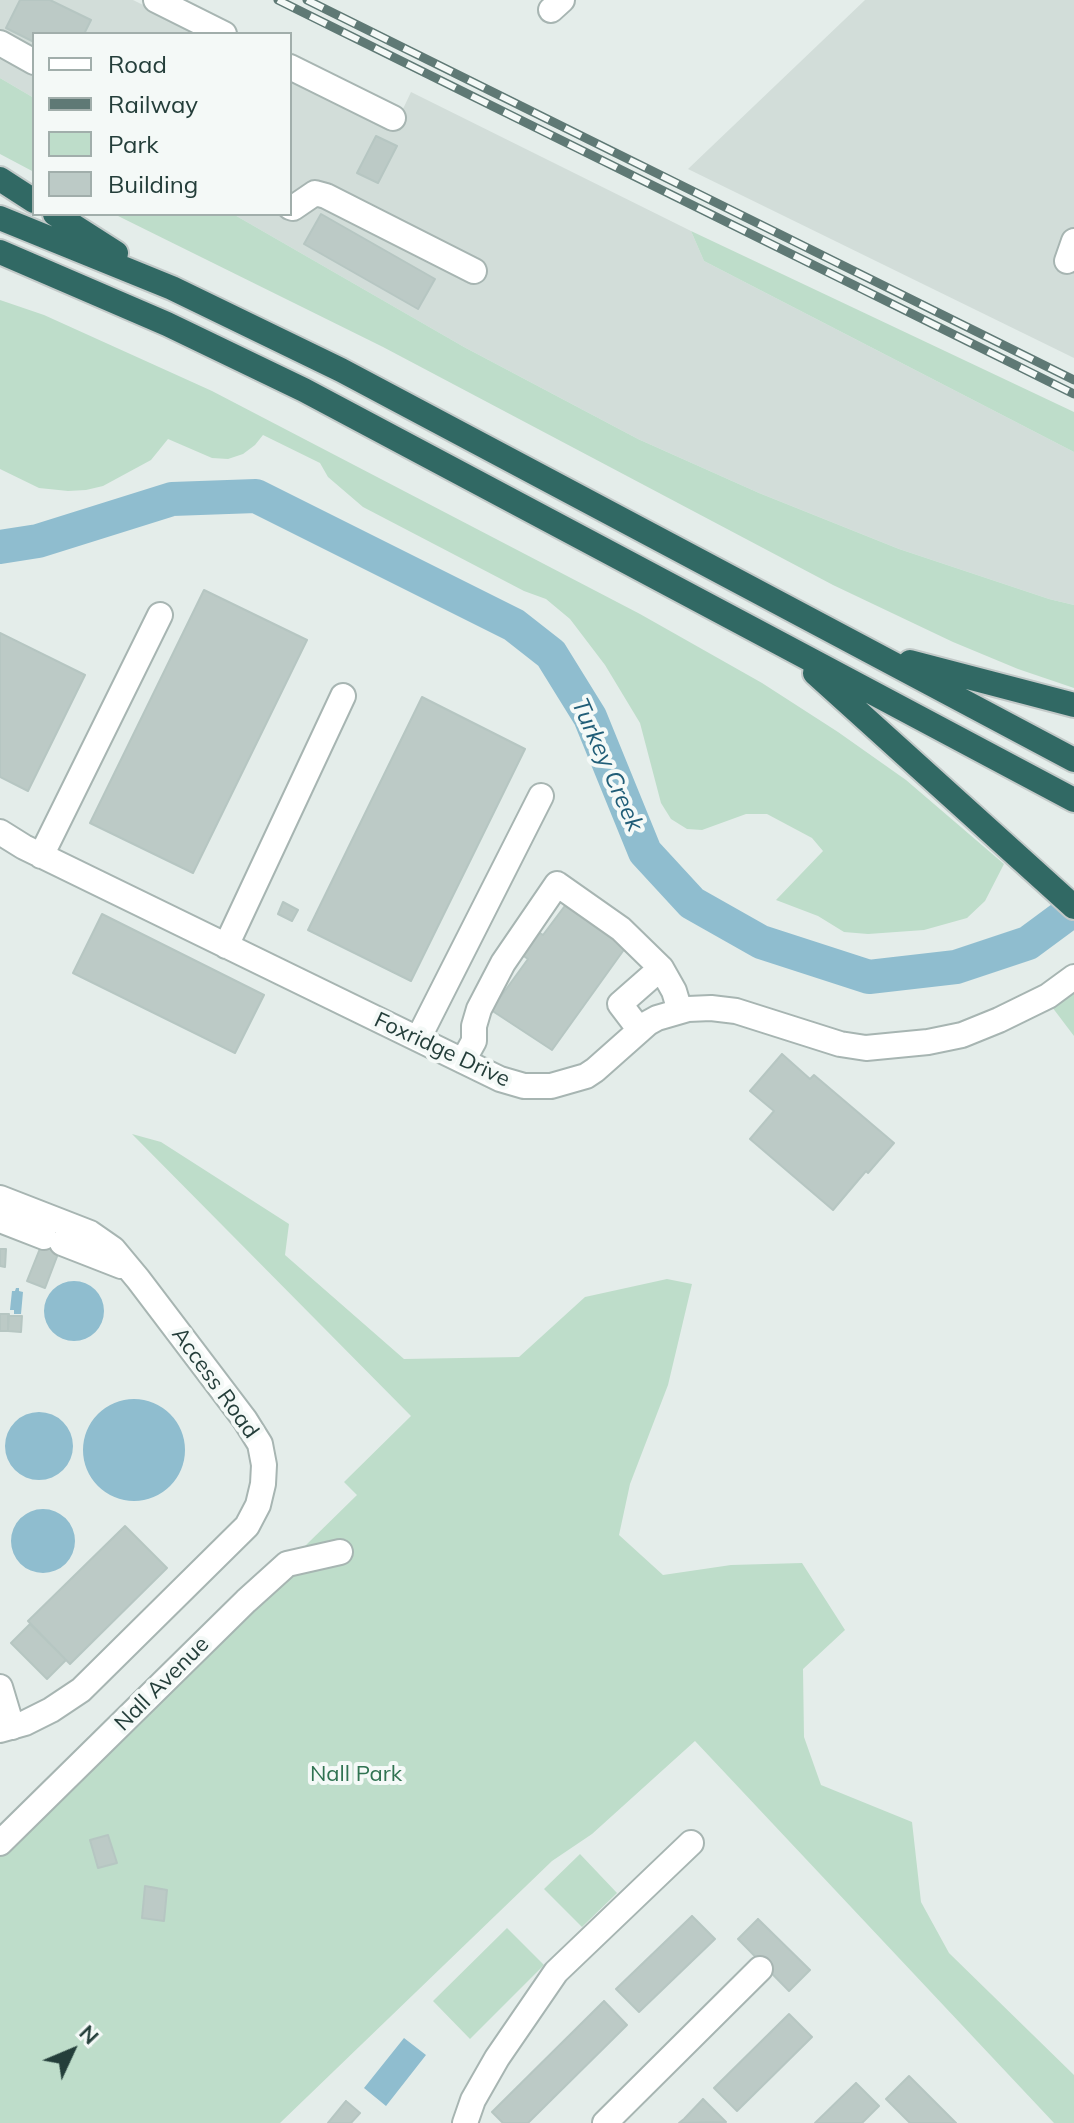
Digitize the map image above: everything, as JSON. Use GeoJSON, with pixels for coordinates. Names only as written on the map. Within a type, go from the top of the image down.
{"type":"FeatureCollection","features":[{"type":"Feature","properties":{"kind":"highway"},"geometry":{"type":"LineString","coordinates":[[0,179],[32,200]]}},
{"type":"Feature","properties":{"kind":"highway"},"geometry":{"type":"LineString","coordinates":[[58,216],[172,288]]}},
{"type":"Feature","properties":{"kind":"highway"},"geometry":{"type":"LineString","coordinates":[[0,218],[172,288],[341,370],[1074,760]]}},
{"type":"Feature","properties":{"kind":"highway"},"geometry":{"type":"LineString","coordinates":[[1,252],[167,324],[304,390],[1074,800]]}},
{"type":"Feature","properties":{"kind":"highway"},"geometry":{"type":"LineString","coordinates":[[787,647],[1074,907]]}},
{"type":"Feature","properties":{"kind":"highway"},"geometry":{"type":"LineString","coordinates":[[865,650],[1069,704]]}},
{"type":"Feature","properties":{"kind":"street"},"geometry":{"type":"LineString","coordinates":[[156,0],[194,27],[215,32]]}},
{"type":"Feature","properties":{"kind":"street"},"geometry":{"type":"LineString","coordinates":[[0,43],[32,61]]}},
{"type":"Feature","properties":{"kind":"street"},"geometry":{"type":"LineString","coordinates":[[292,68],[393,118]]}},
{"type":"Feature","properties":{"kind":"street"},"geometry":{"type":"LineString","coordinates":[[292,208],[315,193],[326,196],[474,271]]}},
{"type":"Feature","properties":{"kind":"street"},"geometry":{"type":"LineString","coordinates":[[41,856],[160,615]]}},
{"type":"Feature","properties":{"kind":"street"},"geometry":{"type":"LineString","coordinates":[[226,946],[343,696]]}},
{"type":"Feature","properties":{"kind":"street"},"geometry":{"type":"LineString","coordinates":[[418,1039],[541,796]]}},
{"type":"Feature","properties":{"kind":"street","name":"Foxridge Drive"},"geometry":{"type":"LineString","coordinates":[[0,832],[41,856],[463,1061],[512,1084],[533,1087],[551,1086],[586,1076],[639,1029],[657,1018],[680,1011],[711,1008],[736,1011],[840,1044],[866,1048],[962,1035],[1048,996],[1074,977]]}},
{"type":"Feature","properties":{"kind":"street"},"geometry":{"type":"LineString","coordinates":[[463,1061],[474,1041],[479,1009],[503,963],[557,884],[621,929],[661,968],[674,991],[680,1011]]}},
{"type":"Feature","properties":{"kind":"street"},"geometry":{"type":"LineString","coordinates":[[639,1029],[620,1004],[661,968]]}},
{"type":"Feature","properties":{"kind":"street","name":"Access Road"},"geometry":{"type":"LineString","coordinates":[[0,1198],[90,1233],[113,1249],[245,1420],[260,1444],[264,1465],[258,1505],[247,1526],[81,1690],[51,1710],[25,1723],[6,1728]]}},
{"type":"Feature","properties":{"kind":"street"},"geometry":{"type":"LineString","coordinates":[[0,1220],[131,1270]]}},
{"type":"Feature","properties":{"kind":"street","name":"Nall Avenue"},"geometry":{"type":"LineString","coordinates":[[0,1843],[287,1564],[340,1552]]}},
{"type":"Feature","properties":{"kind":"street"},"geometry":{"type":"LineString","coordinates":[[0,1687],[6,1728]]}},
{"type":"Feature","properties":{"kind":"street"},"geometry":{"type":"LineString","coordinates":[[465,2123],[473,2100],[497,2058],[556,1972],[691,1843]]}},
{"type":"Feature","properties":{"kind":"street"},"geometry":{"type":"LineString","coordinates":[[605,2123],[760,1969]]}},
{"type":"Feature","properties":{"kind":"shaded area"},"geometry":{"type":"Polygon","coordinates":[[[0,0],[133,0],[198,32],[32,32],[32,97],[0,78],[0,0]]]}},
{"type":"Feature","properties":{"kind":"shaded area"},"geometry":{"type":"Polygon","coordinates":[[[865,0],[1074,0],[1074,358],[688,169],[865,0]]]}},
{"type":"Feature","properties":{"kind":"shaded area"},"geometry":{"type":"Polygon","coordinates":[[[292,78],[394,128],[411,92],[691,231],[704,261],[1074,452],[1074,605],[899,549],[759,493],[638,439],[464,347],[236,216],[292,216],[292,78]]]}},
{"type":"Feature","properties":{"kind":"green space"},"geometry":{"type":"Polygon","coordinates":[[[0,78],[32,97],[32,171],[0,154],[0,78]]]}},
{"type":"Feature","properties":{"kind":"green space"},"geometry":{"type":"Polygon","coordinates":[[[118,216],[236,216],[464,347],[638,439],[759,493],[899,549],[1074,605],[1074,688],[953,642],[833,585],[383,347],[118,216]]]}},
{"type":"Feature","properties":{"kind":"green space"},"geometry":{"type":"Polygon","coordinates":[[[691,231],[1074,412],[1074,452],[704,261],[691,231]]]}},
{"type":"Feature","properties":{"kind":"green space"},"geometry":{"type":"Polygon","coordinates":[[[0,300],[44,315],[212,391],[640,614],[762,683],[906,780],[1004,864],[985,901],[967,918],[924,930],[868,934],[844,932],[818,916],[776,900],[823,851],[812,838],[767,814],[746,814],[702,830],[687,829],[671,819],[661,803],[640,723],[605,665],[570,619],[546,599],[524,591],[363,507],[328,477],[320,463],[263,435],[243,454],[228,459],[212,458],[168,439],[151,460],[103,486],[86,490],[39,488],[0,469],[0,300]]]}},
{"type":"Feature","properties":{"kind":"green space"},"geometry":{"type":"Polygon","coordinates":[[[1074,985],[1074,1036],[1049,1003],[1074,985]]]}},
{"type":"Feature","properties":{"kind":"green space","name":"Nall Park"},"geometry":{"type":"Polygon","coordinates":[[[132,1134],[161,1142],[289,1224],[285,1255],[404,1359],[519,1357],[585,1297],[667,1279],[692,1284],[668,1385],[630,1484],[619,1535],[663,1575],[731,1565],[802,1563],[845,1630],[803,1669],[804,1737],[821,1785],[912,1822],[921,1902],[949,1953],[1074,2075],[1074,2123],[1054,2123],[695,1741],[592,1834],[552,1861],[280,2123],[0,2123],[0,1845],[357,1495],[344,1482],[411,1416],[132,1134]]]}},
{"type":"Feature","properties":{"kind":"green space"},"geometry":{"type":"Polygon","coordinates":[[[580,1854],[617,1893],[582,1927],[544,1889],[580,1854]]]}},
{"type":"Feature","properties":{"kind":"green space"},"geometry":{"type":"Polygon","coordinates":[[[507,1928],[544,1965],[470,2039],[433,2001],[507,1928]]]}},
{"type":"Feature","properties":{"kind":"water"},"geometry":{"type":"Polygon","coordinates":[[[74,1281],[86,1283],[95,1290],[102,1299],[102,1323],[95,1332],[86,1339],[74,1341],[62,1339],[53,1332],[46,1323],[44,1311],[46,1299],[53,1290],[62,1283],[74,1281]]]}},
{"type":"Feature","properties":{"kind":"water"},"geometry":{"type":"Polygon","coordinates":[[[16,1288],[23,1292],[21,1314],[10,1310],[12,1291],[16,1288]]]}},
{"type":"Feature","properties":{"kind":"water"},"geometry":{"type":"Polygon","coordinates":[[[134,1399],[163,1407],[177,1421],[185,1450],[177,1479],[163,1493],[134,1501],[105,1493],[91,1479],[83,1450],[91,1421],[105,1407],[134,1399]]]}},
{"type":"Feature","properties":{"kind":"water"},"geometry":{"type":"Polygon","coordinates":[[[39,1412],[63,1422],[73,1446],[63,1470],[39,1480],[15,1470],[5,1446],[15,1422],[39,1412]]]}},
{"type":"Feature","properties":{"kind":"water"},"geometry":{"type":"Polygon","coordinates":[[[43,1509],[61,1515],[69,1523],[75,1541],[69,1559],[61,1567],[43,1573],[25,1567],[17,1559],[11,1541],[17,1523],[25,1515],[43,1509]]]}},
{"type":"Feature","properties":{"kind":"water"},"geometry":{"type":"Polygon","coordinates":[[[404,2038],[426,2055],[386,2106],[364,2088],[404,2038]]]}},
{"type":"Feature","properties":{"kind":"building"},"geometry":{"type":"Polygon","coordinates":[[[20,0],[50,0],[91,20],[85,32],[32,32],[32,41],[6,28],[20,0]]]}},
{"type":"Feature","properties":{"kind":"building"},"geometry":{"type":"Polygon","coordinates":[[[376,136],[397,146],[378,183],[357,173],[376,136]]]}},
{"type":"Feature","properties":{"kind":"building"},"geometry":{"type":"Polygon","coordinates":[[[321,214],[435,279],[418,309],[304,244],[321,214]]]}},
{"type":"Feature","properties":{"kind":"building"},"geometry":{"type":"Polygon","coordinates":[[[204,590],[307,640],[193,873],[90,823],[204,590]]]}},
{"type":"Feature","properties":{"kind":"building"},"geometry":{"type":"Polygon","coordinates":[[[0,633],[85,675],[28,791],[0,777],[0,633]]]}},
{"type":"Feature","properties":{"kind":"building"},"geometry":{"type":"Polygon","coordinates":[[[422,697],[525,749],[411,981],[308,930],[422,697]]]}},
{"type":"Feature","properties":{"kind":"building"},"geometry":{"type":"Polygon","coordinates":[[[570,899],[628,944],[552,1050],[491,1010],[528,959],[515,950],[532,928],[543,935],[570,899]]]}},
{"type":"Feature","properties":{"kind":"building"},"geometry":{"type":"Polygon","coordinates":[[[283,902],[298,910],[292,921],[278,914],[283,902]]]}},
{"type":"Feature","properties":{"kind":"building"},"geometry":{"type":"Polygon","coordinates":[[[102,914],[264,995],[235,1053],[73,973],[102,914]]]}},
{"type":"Feature","properties":{"kind":"building"},"geometry":{"type":"Polygon","coordinates":[[[782,1054],[810,1079],[814,1075],[894,1143],[833,1210],[750,1139],[774,1111],[750,1091],[782,1054]]]}},
{"type":"Feature","properties":{"kind":"building"},"geometry":{"type":"Polygon","coordinates":[[[49,1226],[66,1233],[45,1288],[27,1281],[49,1226]]]}},
{"type":"Feature","properties":{"kind":"building"},"geometry":{"type":"Polygon","coordinates":[[[0,1249],[6,1249],[5,1267],[0,1266],[0,1249]]]}},
{"type":"Feature","properties":{"kind":"building"},"geometry":{"type":"Polygon","coordinates":[[[0,1314],[9,1314],[8,1331],[0,1331],[0,1314]]]}},
{"type":"Feature","properties":{"kind":"building"},"geometry":{"type":"Polygon","coordinates":[[[8,1316],[22,1316],[21,1332],[8,1331],[8,1316]]]}},
{"type":"Feature","properties":{"kind":"building"},"geometry":{"type":"Polygon","coordinates":[[[125,1526],[167,1568],[70,1664],[28,1621],[125,1526]]]}},
{"type":"Feature","properties":{"kind":"building"},"geometry":{"type":"Polygon","coordinates":[[[30,1624],[66,1660],[47,1679],[11,1643],[30,1624]]]}},
{"type":"Feature","properties":{"kind":"building"},"geometry":{"type":"Polygon","coordinates":[[[108,1835],[117,1863],[98,1868],[90,1840],[108,1835]]]}},
{"type":"Feature","properties":{"kind":"building"},"geometry":{"type":"Polygon","coordinates":[[[145,1886],[167,1890],[164,1921],[142,1918],[145,1886]]]}},
{"type":"Feature","properties":{"kind":"building"},"geometry":{"type":"Polygon","coordinates":[[[692,1916],[715,1939],[639,2012],[616,1989],[692,1916]]]}},
{"type":"Feature","properties":{"kind":"building"},"geometry":{"type":"Polygon","coordinates":[[[758,1919],[810,1970],[789,1991],[738,1939],[758,1919]]]}},
{"type":"Feature","properties":{"kind":"building"},"geometry":{"type":"Polygon","coordinates":[[[604,2001],[627,2025],[528,2123],[503,2123],[492,2112],[604,2001]]]}},
{"type":"Feature","properties":{"kind":"building"},"geometry":{"type":"Polygon","coordinates":[[[789,2014],[812,2037],[737,2111],[714,2088],[789,2014]]]}},
{"type":"Feature","properties":{"kind":"building"},"geometry":{"type":"Polygon","coordinates":[[[909,2076],[956,2123],[910,2123],[886,2099],[909,2076]]]}},
{"type":"Feature","properties":{"kind":"building"},"geometry":{"type":"Polygon","coordinates":[[[856,2083],[879,2106],[862,2123],[815,2123],[856,2083]]]}},
{"type":"Feature","properties":{"kind":"building"},"geometry":{"type":"Polygon","coordinates":[[[703,2099],[726,2122],[679,2123],[684,2119],[703,2099]]]}},
{"type":"Feature","properties":{"kind":"building"},"geometry":{"type":"Polygon","coordinates":[[[346,2101],[360,2113],[351,2123],[328,2123],[346,2101]]]}},
{"type":"Feature","properties":{"kind":"waterway","name":"Turkey Creek"},"geometry":{"type":"LineString","coordinates":[[0,547],[38,541],[172,499],[256,496],[514,625],[551,654],[590,717],[645,852],[692,903],[761,942],[869,977],[956,967],[1028,943],[1074,909]]}},
{"type":"Feature","properties":{"kind":"railway"},"geometry":{"type":"LineString","coordinates":[[278,0],[1074,394]]}},
{"type":"Feature","properties":{"kind":"railway"},"geometry":{"type":"LineString","coordinates":[[307,0],[1074,380]]}}]}
